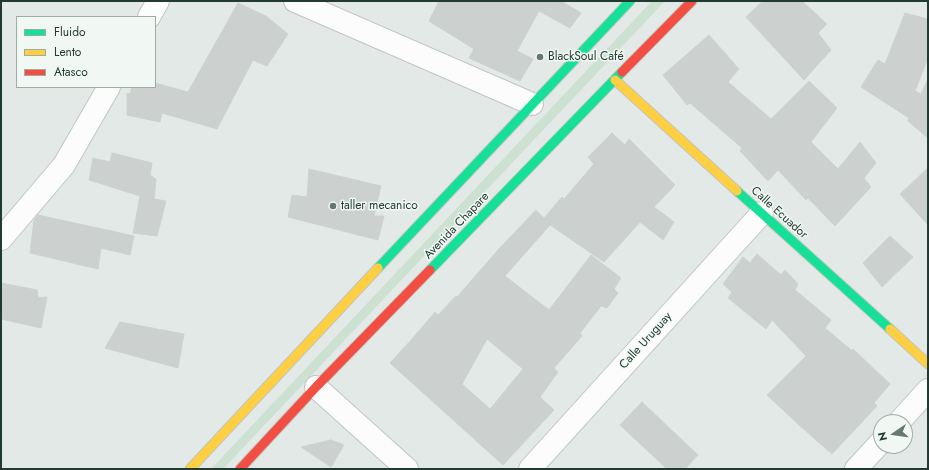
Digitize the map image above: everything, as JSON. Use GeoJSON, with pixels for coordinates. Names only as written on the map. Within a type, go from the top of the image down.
{"type":"FeatureCollection","features":[{"type":"Feature","properties":{"kind":"main road"},"geometry":{"type":"LineString","coordinates":[[190,469],[630,1]]}},
{"type":"Feature","properties":{"kind":"main road","name":"Avenida Chapare"},"geometry":{"type":"LineString","coordinates":[[240,469],[316,388],[692,1]]}},
{"type":"Feature","properties":{"kind":"main road","name":"Calle Ecuador"},"geometry":{"type":"LineString","coordinates":[[615,80],[928,364]]}},
{"type":"Feature","properties":{"kind":"street"},"geometry":{"type":"LineString","coordinates":[[150,16],[158,1]]}},
{"type":"Feature","properties":{"kind":"street"},"geometry":{"type":"LineString","coordinates":[[295,1],[532,104]]}},
{"type":"Feature","properties":{"kind":"street"},"geometry":{"type":"LineString","coordinates":[[1,239],[64,165],[108,88]]}},
{"type":"Feature","properties":{"kind":"street","name":"Calle Uruguay"},"geometry":{"type":"LineString","coordinates":[[530,469],[762,213]]}},
{"type":"Feature","properties":{"kind":"street"},"geometry":{"type":"LineString","coordinates":[[316,388],[408,469]]}},
{"type":"Feature","properties":{"kind":"street"},"geometry":{"type":"LineString","coordinates":[[906,414],[928,390]]}},
{"type":"Feature","properties":{"kind":"street"},"geometry":{"type":"LineString","coordinates":[[856,469],[873,451]]}},
{"type":"Feature","properties":{"kind":"green space"},"geometry":{"type":"Polygon","coordinates":[[[652,1],[665,1],[223,469],[211,469],[652,1]]]}},
{"type":"Feature","properties":{"kind":"building"},"geometry":{"type":"Polygon","coordinates":[[[439,1],[561,1],[581,13],[570,28],[539,11],[517,51],[533,59],[520,81],[469,58],[474,49],[429,21],[439,1]]]}},
{"type":"Feature","properties":{"kind":"building"},"geometry":{"type":"Polygon","coordinates":[[[763,1],[802,1],[827,24],[818,33],[831,50],[804,80],[746,17],[763,1]]]}},
{"type":"Feature","properties":{"kind":"building"},"geometry":{"type":"Polygon","coordinates":[[[238,3],[266,16],[288,34],[267,66],[253,60],[217,129],[162,113],[160,122],[127,115],[127,93],[130,94],[132,88],[156,88],[156,83],[188,92],[238,3]]]}},
{"type":"Feature","properties":{"kind":"building"},"geometry":{"type":"Polygon","coordinates":[[[905,13],[928,19],[928,58],[915,91],[921,94],[928,79],[928,138],[908,121],[909,118],[861,87],[878,60],[885,64],[905,13]]]}},
{"type":"Feature","properties":{"kind":"building"},"geometry":{"type":"Polygon","coordinates":[[[709,35],[739,69],[728,82],[771,119],[809,81],[837,108],[811,142],[838,169],[860,142],[876,163],[864,178],[871,187],[835,226],[808,198],[806,200],[778,170],[768,181],[740,151],[742,148],[690,103],[687,105],[663,75],[709,35]]]}},
{"type":"Feature","properties":{"kind":"building"},"geometry":{"type":"Polygon","coordinates":[[[612,133],[625,145],[629,139],[675,185],[654,207],[674,222],[663,240],[640,222],[604,262],[550,225],[505,276],[549,310],[591,255],[621,278],[614,289],[618,293],[607,308],[601,306],[580,333],[582,336],[554,368],[558,372],[540,397],[554,410],[503,465],[390,363],[435,312],[438,315],[456,296],[457,297],[498,250],[536,210],[544,218],[562,197],[564,199],[594,164],[588,157],[612,133]],[[487,339],[462,384],[490,409],[523,369],[487,339]]]}},
{"type":"Feature","properties":{"kind":"building"},"geometry":{"type":"Polygon","coordinates":[[[112,153],[152,163],[150,175],[156,179],[154,199],[166,201],[157,236],[133,233],[140,196],[89,180],[93,158],[110,162],[112,153]]]}},
{"type":"Feature","properties":{"kind":"building"},"geometry":{"type":"Polygon","coordinates":[[[928,168],[928,225],[900,194],[928,168]]]}},
{"type":"Feature","properties":{"kind":"building","name":"taller mecanico"},"geometry":{"type":"Polygon","coordinates":[[[309,169],[381,186],[374,216],[384,216],[378,240],[288,217],[292,195],[307,197],[309,169]]]}},
{"type":"Feature","properties":{"kind":"building"},"geometry":{"type":"Polygon","coordinates":[[[38,215],[134,236],[130,255],[101,248],[98,269],[30,253],[34,220],[38,215]]]}},
{"type":"Feature","properties":{"kind":"building"},"geometry":{"type":"Polygon","coordinates":[[[890,236],[913,257],[882,287],[863,263],[890,236]]]}},
{"type":"Feature","properties":{"kind":"building"},"geometry":{"type":"Polygon","coordinates":[[[757,254],[781,275],[785,270],[798,284],[795,290],[831,320],[825,328],[852,351],[853,349],[890,384],[874,403],[877,406],[832,454],[767,395],[806,356],[772,320],[766,329],[728,298],[732,292],[723,284],[743,257],[750,263],[757,254]]]}},
{"type":"Feature","properties":{"kind":"building"},"geometry":{"type":"Polygon","coordinates":[[[1,283],[37,290],[38,298],[47,297],[41,328],[1,319],[1,283]]]}},
{"type":"Feature","properties":{"kind":"building"},"geometry":{"type":"Polygon","coordinates":[[[120,322],[184,334],[178,368],[105,348],[120,322]]]}},
{"type":"Feature","properties":{"kind":"building"},"geometry":{"type":"Polygon","coordinates":[[[642,402],[698,455],[685,469],[667,469],[620,425],[642,402]]]}},
{"type":"Feature","properties":{"kind":"building"},"geometry":{"type":"Polygon","coordinates":[[[331,440],[344,445],[331,467],[301,447],[331,440]]]}},
{"type":"Feature","properties":{"kind":"traffic: fast"},"geometry":{"type":"LineString","coordinates":[[378,268],[630,1]]}},
{"type":"Feature","properties":{"kind":"traffic: fast"},"geometry":{"type":"LineString","coordinates":[[430,270],[622,72]]}},
{"type":"Feature","properties":{"kind":"traffic: fast"},"geometry":{"type":"LineString","coordinates":[[737,191],[890,329]]}},
{"type":"Feature","properties":{"kind":"traffic: slow"},"geometry":{"type":"LineString","coordinates":[[615,80],[737,191]]}},
{"type":"Feature","properties":{"kind":"traffic: slow"},"geometry":{"type":"LineString","coordinates":[[190,469],[378,268]]}},
{"type":"Feature","properties":{"kind":"traffic: slow"},"geometry":{"type":"LineString","coordinates":[[890,329],[928,364]]}},
{"type":"Feature","properties":{"kind":"traffic: jam"},"geometry":{"type":"LineString","coordinates":[[622,72],[692,1]]}},
{"type":"Feature","properties":{"kind":"traffic: jam"},"geometry":{"type":"LineString","coordinates":[[240,469],[316,387],[430,270]]}},
{"type":"Feature","properties":{"kind":"place","name":"BlackSoul Café"},"geometry":{"type":"Point","coordinates":[540,57]}},
{"type":"Feature","properties":{"kind":"place","name":"taller mecanico"},"geometry":{"type":"Point","coordinates":[333,206]}}]}
